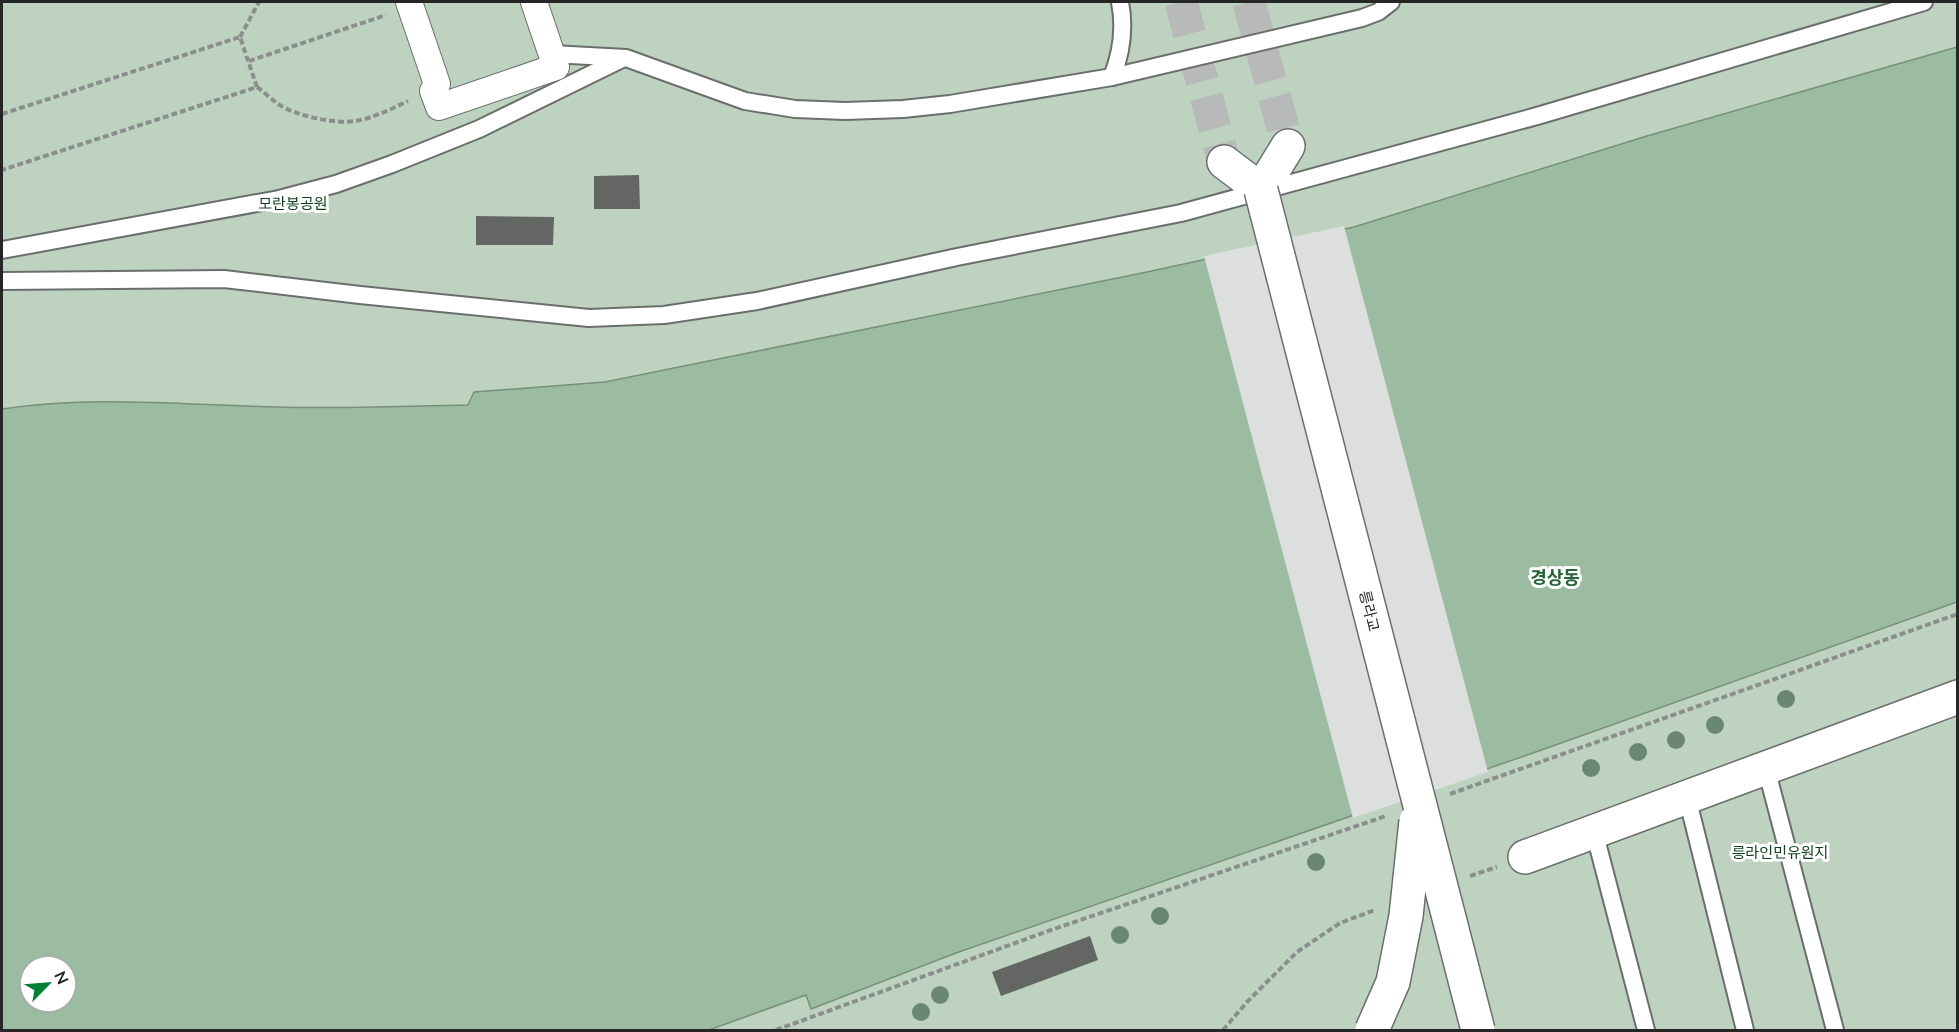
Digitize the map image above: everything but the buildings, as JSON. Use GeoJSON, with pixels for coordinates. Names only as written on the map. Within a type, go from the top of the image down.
{"type":"FeatureCollection","features":[{"type":"Feature","properties":{"kind":"main road"},"geometry":{"type":"LineString","coordinates":[[1224,162],[1261,190],[1288,146]]}},
{"type":"Feature","properties":{"kind":"main road","name":"릉라교"},"geometry":{"type":"LineString","coordinates":[[1261,190],[1478,1030]]}},
{"type":"Feature","properties":{"kind":"main road"},"geometry":{"type":"LineString","coordinates":[[1525,857],[1958,697]]}},
{"type":"Feature","properties":{"kind":"main road"},"geometry":{"type":"LineString","coordinates":[[1372,1030],[1393,982],[1406,916],[1418,804]]}},
{"type":"Feature","properties":{"kind":"street"},"geometry":{"type":"LineString","coordinates":[[410,4],[437,84],[433,91],[439,107],[556,68],[534,2]]}},
{"type":"Feature","properties":{"kind":"lane"},"geometry":{"type":"LineString","coordinates":[[1112,77],[1120,58],[1123,36],[1120,2]]}},
{"type":"Feature","properties":{"kind":"lane"},"geometry":{"type":"LineString","coordinates":[[552,54],[626,58],[745,100],[795,109],[845,111],[903,109],[950,104],[1112,77],[1362,18],[1378,12],[1391,2]]}},
{"type":"Feature","properties":{"kind":"lane"},"geometry":{"type":"LineString","coordinates":[[2,281],[224,279],[589,318],[676,313],[757,301],[969,255],[1181,213],[1537,116],[1924,2]]}},
{"type":"Feature","properties":{"kind":"lane"},"geometry":{"type":"LineString","coordinates":[[2,250],[279,199],[336,184],[439,147],[626,58]]}},
{"type":"Feature","properties":{"kind":"lane"},"geometry":{"type":"LineString","coordinates":[[1766,768],[1835,1030]]}},
{"type":"Feature","properties":{"kind":"lane"},"geometry":{"type":"LineString","coordinates":[[1687,797],[1744,1030]]}},
{"type":"Feature","properties":{"kind":"lane"},"geometry":{"type":"LineString","coordinates":[[1594,831],[1646,1030]]}},
{"type":"Feature","properties":{"kind":"path"},"geometry":{"type":"LineString","coordinates":[[2,114],[240,37],[259,2]]}},
{"type":"Feature","properties":{"kind":"path"},"geometry":{"type":"LineString","coordinates":[[249,61],[410,4]]}},
{"type":"Feature","properties":{"kind":"path"},"geometry":{"type":"LineString","coordinates":[[240,37],[257,87],[278,104],[296,113],[329,120],[354,121],[373,116],[433,91]]}},
{"type":"Feature","properties":{"kind":"path"},"geometry":{"type":"LineString","coordinates":[[2,170],[257,87]]}},
{"type":"Feature","properties":{"kind":"path"},"geometry":{"type":"LineString","coordinates":[[776,1030],[1051,930],[1958,614]]}},
{"type":"Feature","properties":{"kind":"path"},"geometry":{"type":"LineString","coordinates":[[1460,880],[1525,857]]}},
{"type":"Feature","properties":{"kind":"path"},"geometry":{"type":"LineString","coordinates":[[1223,1030],[1247,1002],[1297,952],[1340,923],[1383,907]]}},
{"type":"Feature","properties":{"kind":"green space","name":"모란봉공원"},"geometry":{"type":"Polygon","coordinates":[[[2,2],[1957,2],[1958,47],[1647,136],[1354,227],[1147,272],[605,382],[474,392],[468,405],[300,408],[70,402],[2,409],[2,2]]]}},
{"type":"Feature","properties":{"kind":"green space","name":"릉라인민유원지"},"geometry":{"type":"Polygon","coordinates":[[[1957,602],[1957,1030],[709,1030],[806,995],[811,1008],[956,953],[1533,753],[1957,602]]]}},
{"type":"Feature","properties":{"kind":"shaded area"},"geometry":{"type":"Polygon","coordinates":[[[1957,47],[1957,602],[1533,753],[956,953],[811,1009],[806,995],[709,1030],[2,1030],[2,409],[70,402],[300,408],[468,405],[474,392],[605,382],[1147,272],[1354,227],[1647,136],[1957,47]]]}},
{"type":"Feature","properties":{"kind":"pier"},"geometry":{"type":"Polygon","coordinates":[[[1344,226],[1488,772],[1353,818],[1204,256],[1344,226]]]}},
{"type":"Feature","properties":{"kind":"tunnel"},"geometry":{"type":"LineString","coordinates":[[1181,2],[1224,162]]}},
{"type":"Feature","properties":{"kind":"tunnel"},"geometry":{"type":"LineString","coordinates":[[1249,2],[1288,146]]}},
{"type":"Feature","properties":{"kind":"district","name":"경상동"},"geometry":{"type":"Point","coordinates":[1555,578]}}]}
